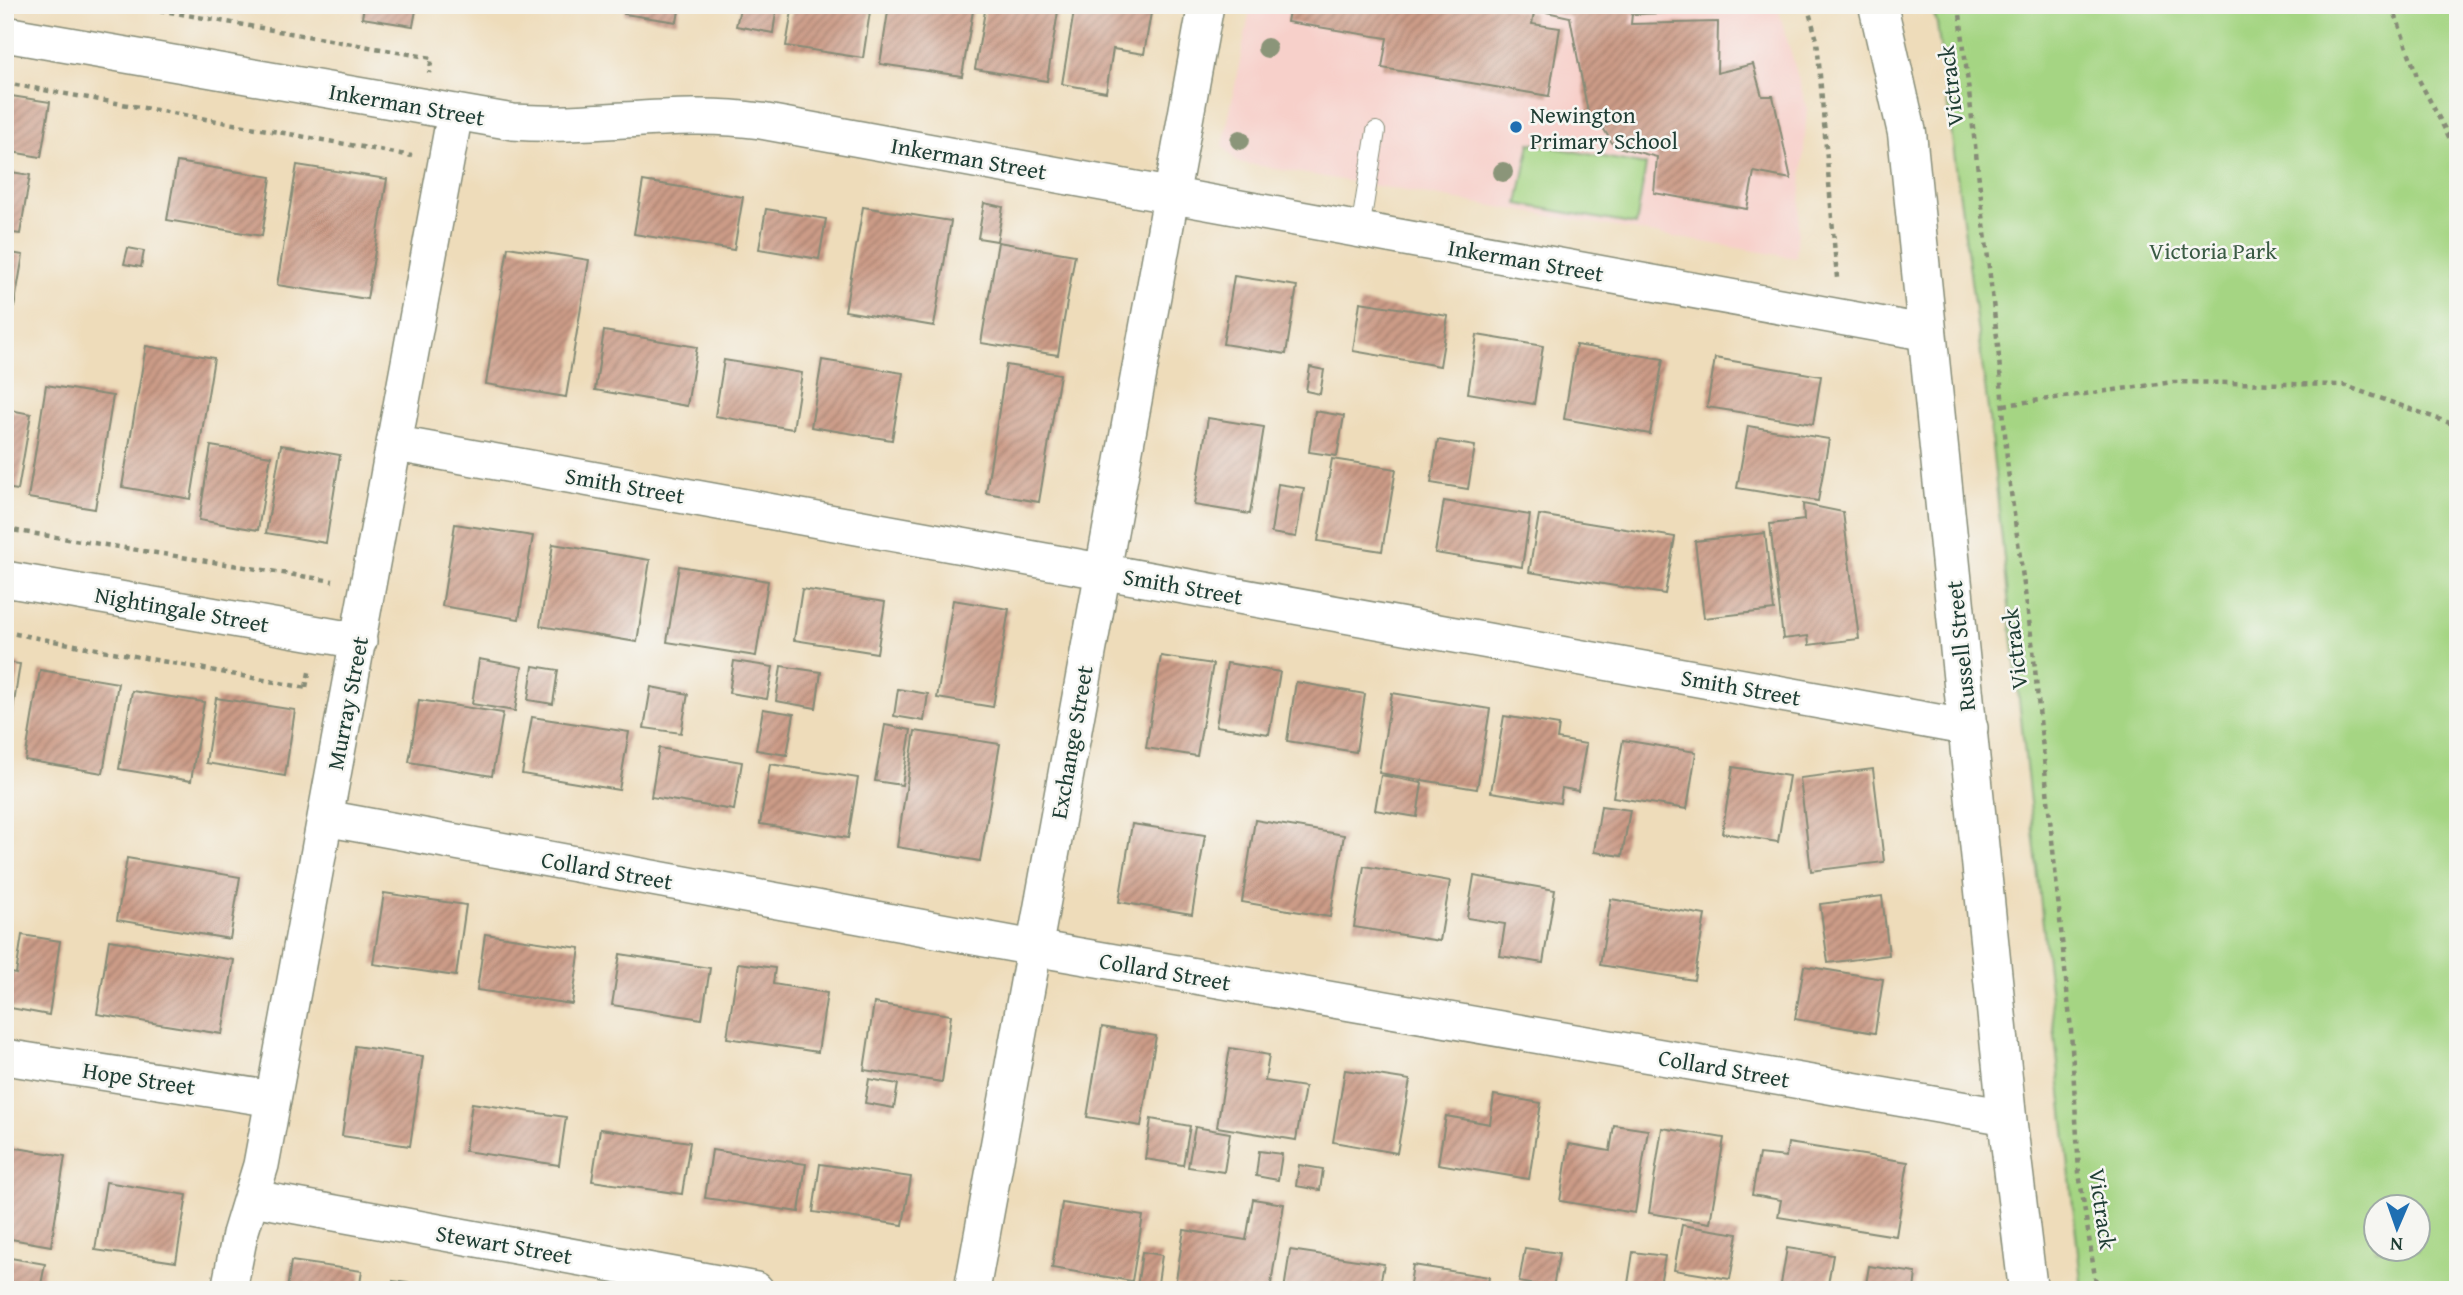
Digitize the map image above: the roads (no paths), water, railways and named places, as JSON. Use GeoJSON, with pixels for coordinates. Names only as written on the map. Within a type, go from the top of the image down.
{"type":"FeatureCollection","features":[{"type":"Feature","properties":{"kind":"street","name":"Exchange Street"},"geometry":{"type":"LineString","coordinates":[[972,1290],[1206,5]]}},
{"type":"Feature","properties":{"kind":"street","name":"Russell Street"},"geometry":{"type":"LineString","coordinates":[[1878,5],[1907,133],[2007,1117],[2028,1290]]}},
{"type":"Feature","properties":{"kind":"street","name":"Inkerman Street"},"geometry":{"type":"LineString","coordinates":[[5,34],[455,113],[553,125],[678,116],[742,118],[1928,334]]}},
{"type":"Feature","properties":{"kind":"street","name":"Murray Street"},"geometry":{"type":"LineString","coordinates":[[229,1290],[240,1234],[253,1198],[273,1099],[397,444],[455,113]]}},
{"type":"Feature","properties":{"kind":"street","name":"Smith Street"},"geometry":{"type":"LineString","coordinates":[[397,444],[1969,729]]}},
{"type":"Feature","properties":{"kind":"street","name":"Nightingale Street"},"geometry":{"type":"LineString","coordinates":[[5,579],[359,641]]}},
{"type":"Feature","properties":{"kind":"street","name":"Collard Street"},"geometry":{"type":"LineString","coordinates":[[325,818],[1034,948],[2007,1117]]}},
{"type":"Feature","properties":{"kind":"street","name":"Hope Street"},"geometry":{"type":"LineString","coordinates":[[5,1057],[273,1099]]}},
{"type":"Feature","properties":{"kind":"street","name":"Stewart Street"},"geometry":{"type":"LineString","coordinates":[[253,1198],[756,1290]]}},
{"type":"Feature","properties":{"kind":"lane"},"geometry":{"type":"LineString","coordinates":[[1360,230],[1376,131]]}},
{"type":"Feature","properties":{"kind":"place","name":"Newington Primary School"},"geometry":{"type":"Point","coordinates":[1516,127]}},
{"type":"Feature","properties":{"kind":"park label","name":"Victoria Park"},"geometry":{"type":"Point","coordinates":[2213,250]}}]}
